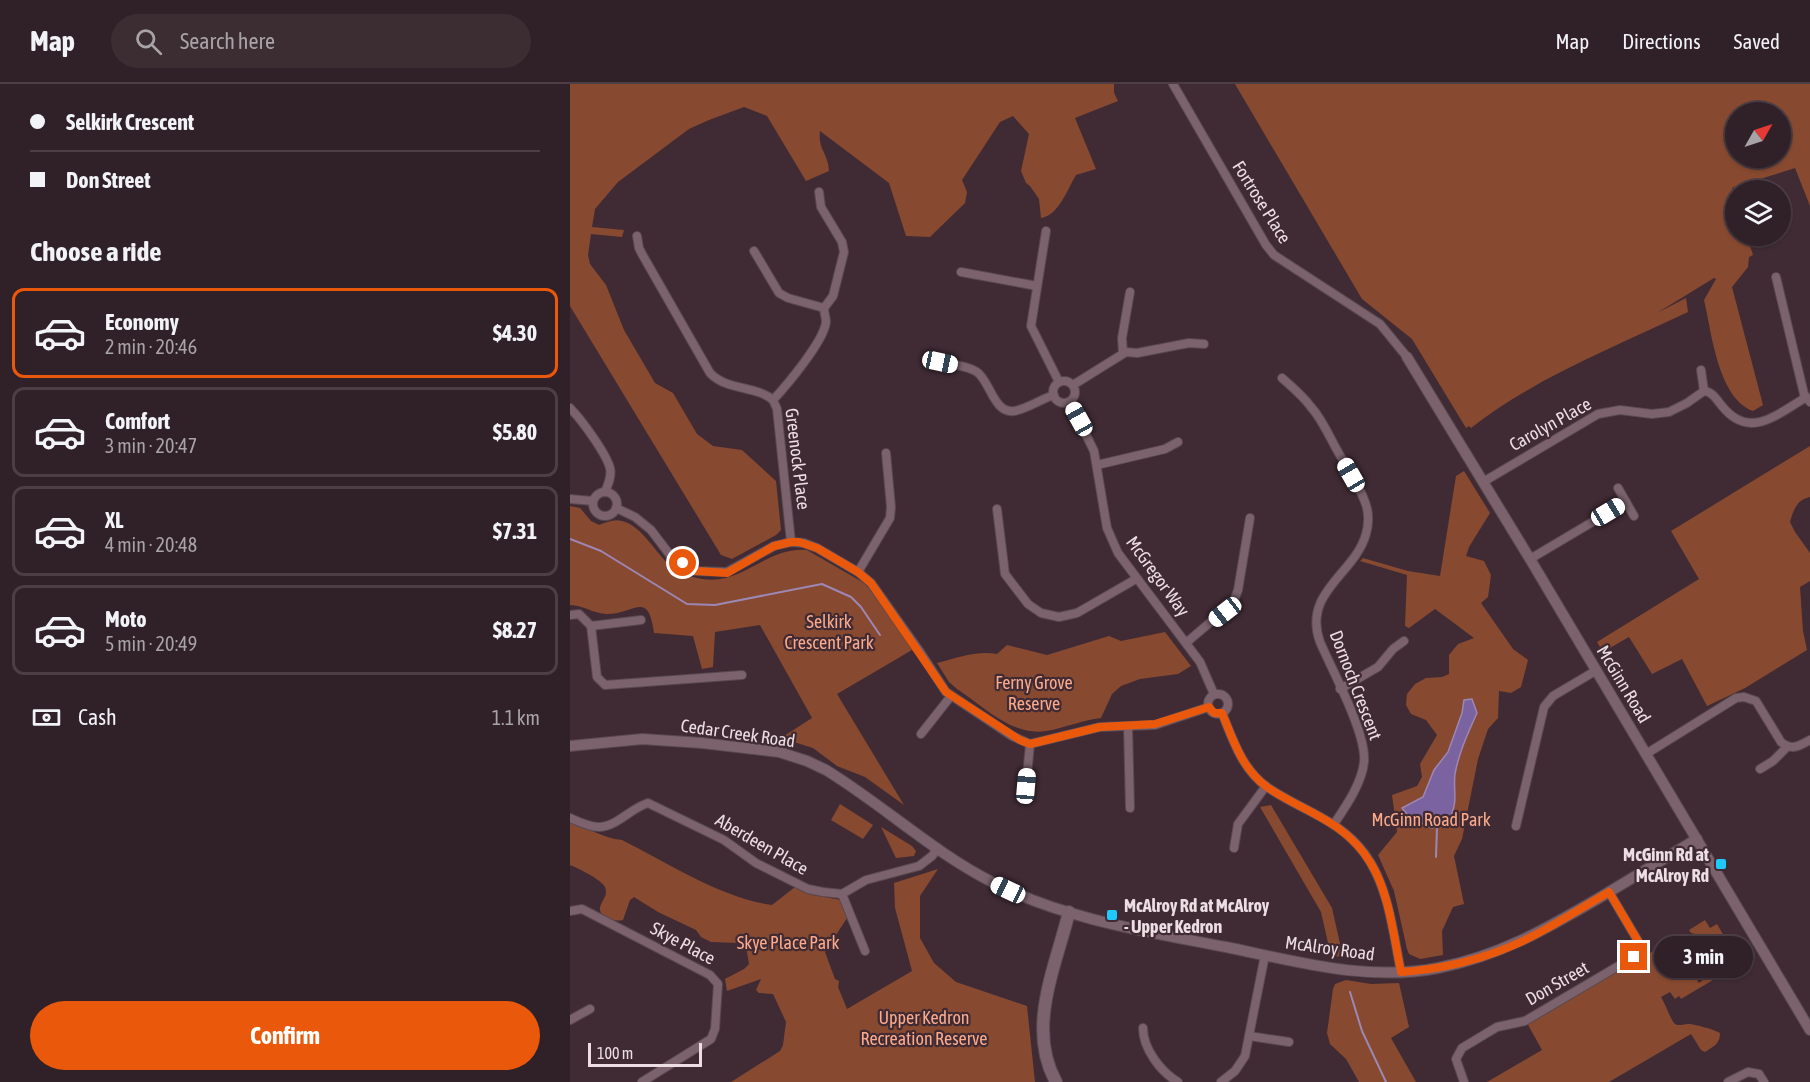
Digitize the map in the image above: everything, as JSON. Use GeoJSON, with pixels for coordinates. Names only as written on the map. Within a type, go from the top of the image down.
{"type":"FeatureCollection","features":[{"type":"Feature","properties":{"kind":"main road"},"geometry":{"type":"LineString","coordinates":[[1056,1082],[1046,1055],[1044,1019],[1047,993],[1070,912]]}},
{"type":"Feature","properties":{"kind":"street","name":"Fortrose Place"},"geometry":{"type":"LineString","coordinates":[[1173,84],[1266,245],[1274,255],[1380,324],[1407,357]]}},
{"type":"Feature","properties":{"kind":"street","name":"Greenock Place"},"geometry":{"type":"LineString","coordinates":[[791,542],[777,409],[773,400],[821,337],[826,322],[824,308],[833,296],[844,252],[842,242],[822,207],[819,192]]}},
{"type":"Feature","properties":{"kind":"street"},"geometry":{"type":"LineString","coordinates":[[1046,231],[1032,331],[1059,382]]}},
{"type":"Feature","properties":{"kind":"street"},"geometry":{"type":"LineString","coordinates":[[637,236],[642,254],[710,373],[720,382],[767,395],[773,400]]}},
{"type":"Feature","properties":{"kind":"street"},"geometry":{"type":"LineString","coordinates":[[754,251],[779,293],[788,298],[824,308]]}},
{"type":"Feature","properties":{"kind":"street"},"geometry":{"type":"LineString","coordinates":[[961,272],[1037,286]]}},
{"type":"Feature","properties":{"kind":"street"},"geometry":{"type":"LineString","coordinates":[[1701,370],[1704,391],[1712,394],[1734,419],[1747,423],[1768,419],[1808,400],[1776,277]]}},
{"type":"Feature","properties":{"kind":"street"},"geometry":{"type":"LineString","coordinates":[[1123,353],[1122,338],[1130,292]]}},
{"type":"Feature","properties":{"kind":"street"},"geometry":{"type":"LineString","coordinates":[[1073,385],[1123,353],[1137,353],[1189,343],[1203,344]]}},
{"type":"Feature","properties":{"kind":"street","name":"McGinn Road"},"geometry":{"type":"LineString","coordinates":[[1407,357],[1597,670],[1810,1030]]}},
{"type":"Feature","properties":{"kind":"street"},"geometry":{"type":"LineString","coordinates":[[940,362],[969,368],[979,374],[998,404],[1008,410],[1015,411],[1054,395]]}},
{"type":"Feature","properties":{"kind":"street","name":"Dornoch Crescent"},"geometry":{"type":"LineString","coordinates":[[1282,378],[1314,410],[1362,495],[1368,511],[1368,525],[1362,543],[1324,595],[1316,617],[1317,635],[1360,732],[1364,761],[1360,777],[1334,824]]}},
{"type":"Feature","properties":{"kind":"street"},"geometry":{"type":"LineString","coordinates":[[1065,381],[1073,385],[1076,394],[1070,402],[1061,403],[1056,400],[1054,388],[1059,382],[1065,381]]}},
{"type":"Feature","properties":{"kind":"street","name":"Carolyn Place"},"geometry":{"type":"LineString","coordinates":[[1483,482],[1598,414],[1620,410],[1652,414],[1669,412],[1704,391]]}},
{"type":"Feature","properties":{"kind":"street","name":"McGregor Way"},"geometry":{"type":"LineString","coordinates":[[1070,402],[1092,445],[1107,528],[1118,553],[1187,642],[1204,670],[1214,694]]}},
{"type":"Feature","properties":{"kind":"street"},"geometry":{"type":"LineString","coordinates":[[570,408],[580,418],[610,469],[605,492]]}},
{"type":"Feature","properties":{"kind":"street"},"geometry":{"type":"LineString","coordinates":[[1097,465],[1166,449],[1178,442]]}},
{"type":"Feature","properties":{"kind":"street"},"geometry":{"type":"LineString","coordinates":[[858,572],[890,518],[886,453]]}},
{"type":"Feature","properties":{"kind":"street"},"geometry":{"type":"LineString","coordinates":[[1618,488],[1634,516]]}},
{"type":"Feature","properties":{"kind":"street"},"geometry":{"type":"LineString","coordinates":[[605,492],[615,497],[616,508],[612,514],[604,516],[594,509],[593,501],[598,494],[605,492]]}},
{"type":"Feature","properties":{"kind":"street"},"geometry":{"type":"LineString","coordinates":[[570,500],[593,501]]}},
{"type":"Feature","properties":{"kind":"street"},"geometry":{"type":"LineString","coordinates":[[1530,559],[1626,502]]}},
{"type":"Feature","properties":{"kind":"street"},"geometry":{"type":"LineString","coordinates":[[616,508],[635,517],[651,530],[670,555],[696,571],[727,573],[774,546],[791,542],[811,545],[858,572],[875,587],[942,688],[1012,736],[1030,744],[1100,727],[1155,724],[1209,707]]}},
{"type":"Feature","properties":{"kind":"street"},"geometry":{"type":"LineString","coordinates":[[997,509],[1005,574],[1028,604],[1041,613],[1059,617],[1077,613],[1136,579]]}},
{"type":"Feature","properties":{"kind":"street"},"geometry":{"type":"LineString","coordinates":[[1187,642],[1233,603],[1238,590],[1250,518]]}},
{"type":"Feature","properties":{"kind":"street"},"geometry":{"type":"LineString","coordinates":[[570,615],[579,614],[591,626],[597,677],[605,685],[742,675]]}},
{"type":"Feature","properties":{"kind":"street"},"geometry":{"type":"LineString","coordinates":[[591,626],[641,620]]}},
{"type":"Feature","properties":{"kind":"street"},"geometry":{"type":"LineString","coordinates":[[1340,689],[1378,667],[1404,640]]}},
{"type":"Feature","properties":{"kind":"street"},"geometry":{"type":"LineString","coordinates":[[1516,826],[1544,707],[1553,696],[1597,670]]}},
{"type":"Feature","properties":{"kind":"street"},"geometry":{"type":"LineString","coordinates":[[1214,694],[1223,694],[1228,701],[1227,710],[1222,713],[1214,713],[1209,707],[1209,699],[1214,694]]}},
{"type":"Feature","properties":{"kind":"street"},"geometry":{"type":"LineString","coordinates":[[921,734],[951,696]]}},
{"type":"Feature","properties":{"kind":"street"},"geometry":{"type":"LineString","coordinates":[[1646,754],[1736,698],[1744,697],[1756,701],[1781,742],[1787,747],[1798,747],[1810,740]]}},
{"type":"Feature","properties":{"kind":"street"},"geometry":{"type":"LineString","coordinates":[[1222,713],[1240,757],[1266,786],[1334,824],[1360,848],[1375,871],[1384,896],[1401,972]]}},
{"type":"Feature","properties":{"kind":"street"},"geometry":{"type":"LineString","coordinates":[[1128,726],[1130,808]]}},
{"type":"Feature","properties":{"kind":"street","name":"Cedar Creek Road"},"geometry":{"type":"LineString","coordinates":[[570,746],[654,739],[779,752],[807,761],[826,771],[886,812]]}},
{"type":"Feature","properties":{"kind":"street"},"geometry":{"type":"LineString","coordinates":[[1026,786],[1030,744]]}},
{"type":"Feature","properties":{"kind":"street"},"geometry":{"type":"LineString","coordinates":[[1760,769],[1773,761],[1787,747]]}},
{"type":"Feature","properties":{"kind":"street"},"geometry":{"type":"LineString","coordinates":[[1234,848],[1238,824],[1266,786]]}},
{"type":"Feature","properties":{"kind":"street","name":"Aberdeen Place"},"geometry":{"type":"LineString","coordinates":[[570,818],[598,827],[608,825],[639,805],[648,803],[724,840],[746,858],[808,889],[842,894]]}},
{"type":"Feature","properties":{"kind":"street","name":"McAlroy Road"},"geometry":{"type":"LineString","coordinates":[[886,812],[994,884],[1070,912],[1142,930],[1345,970],[1401,972],[1439,968],[1508,947],[1532,936],[1697,839]]}},
{"type":"Feature","properties":{"kind":"street"},"geometry":{"type":"LineString","coordinates":[[865,951],[842,894],[866,880],[919,866],[938,848]]}},
{"type":"Feature","properties":{"kind":"street","name":"Don Street"},"geometry":{"type":"LineString","coordinates":[[1464,1082],[1456,1059],[1462,1048],[1501,1025],[1526,1020],[1637,955],[1638,941],[1609,892]]}},
{"type":"Feature","properties":{"kind":"street","name":"Skye Place"},"geometry":{"type":"LineString","coordinates":[[570,910],[582,909],[710,975],[718,984],[715,1029],[711,1039],[642,1082]]}},
{"type":"Feature","properties":{"kind":"street"},"geometry":{"type":"LineString","coordinates":[[1221,1082],[1236,1071],[1245,1056],[1265,955]]}},
{"type":"Feature","properties":{"kind":"street"},"geometry":{"type":"LineString","coordinates":[[570,1020],[590,1009]]}},
{"type":"Feature","properties":{"kind":"street"},"geometry":{"type":"LineString","coordinates":[[1143,1028],[1146,1042],[1159,1065],[1167,1075],[1178,1082]]}},
{"type":"Feature","properties":{"kind":"street"},"geometry":{"type":"LineString","coordinates":[[1249,1036],[1289,1042]]}},
{"type":"Feature","properties":{"kind":"street"},"geometry":{"type":"LineString","coordinates":[[1728,1082],[1744,1073],[1755,1072],[1764,1082]]}},
{"type":"Feature","properties":{"kind":"green space"},"geometry":{"type":"Polygon","coordinates":[[[570,84],[1114,84],[1114,93],[1118,101],[1075,118],[1096,169],[1076,175],[1058,207],[1041,218],[1039,199],[1026,183],[1021,171],[1029,134],[1013,116],[1000,122],[962,180],[967,192],[965,203],[930,237],[906,236],[889,183],[820,131],[820,143],[829,171],[806,181],[767,116],[744,107],[689,129],[618,182],[595,209],[592,227],[624,230],[622,237],[591,234],[588,255],[590,264],[606,285],[624,330],[655,383],[673,393],[697,434],[713,446],[742,450],[776,481],[781,530],[732,559],[721,555],[570,306],[570,84]]]}},
{"type":"Feature","properties":{"kind":"green space"},"geometry":{"type":"Polygon","coordinates":[[[1235,84],[1810,84],[1810,206],[1795,168],[1757,180],[1725,180],[1725,246],[1750,246],[1753,255],[1749,257],[1748,267],[1732,287],[1763,405],[1753,411],[1741,404],[1724,379],[1718,363],[1704,300],[1716,279],[1714,278],[1657,313],[1686,298],[1688,312],[1549,378],[1522,393],[1471,428],[1469,426],[1466,428],[1412,339],[1362,299],[1235,84]]]}},
{"type":"Feature","properties":{"kind":"green space"},"geometry":{"type":"Polygon","coordinates":[[[1810,446],[1810,497],[1799,503],[1790,522],[1810,553],[1810,581],[1800,587],[1803,631],[1807,650],[1745,688],[1707,706],[1682,659],[1652,674],[1629,637],[1603,652],[1597,642],[1699,579],[1671,531],[1810,446]]]}},
{"type":"Feature","properties":{"kind":"green space","name":"McGinn Road Park"},"geometry":{"type":"Polygon","coordinates":[[[1464,471],[1490,513],[1466,556],[1484,561],[1491,575],[1488,597],[1481,603],[1513,649],[1528,660],[1521,687],[1511,693],[1499,691],[1498,718],[1488,729],[1478,759],[1462,839],[1454,856],[1464,904],[1453,907],[1442,931],[1443,955],[1420,959],[1409,954],[1394,891],[1378,855],[1397,832],[1392,795],[1417,786],[1422,777],[1420,764],[1437,735],[1426,720],[1411,714],[1406,705],[1407,694],[1415,684],[1426,678],[1449,674],[1449,655],[1458,644],[1474,638],[1435,609],[1409,628],[1405,626],[1407,575],[1360,561],[1363,558],[1408,571],[1440,576],[1456,476],[1464,471]]]}},
{"type":"Feature","properties":{"kind":"green space","name":"Selkirk Crescent Park"},"geometry":{"type":"Polygon","coordinates":[[[570,506],[580,508],[591,521],[599,525],[616,520],[630,524],[644,536],[669,565],[691,577],[710,580],[724,578],[738,574],[777,555],[807,550],[864,583],[912,650],[837,694],[904,805],[865,777],[837,766],[813,748],[781,738],[812,718],[760,625],[715,632],[713,667],[702,669],[693,636],[654,633],[648,611],[644,608],[607,614],[570,605],[570,506]]]}},
{"type":"Feature","properties":{"kind":"green space","name":"Ferny Grove Reserve"},"geometry":{"type":"Polygon","coordinates":[[[1165,632],[1191,666],[1178,674],[1140,679],[1121,686],[1112,694],[1101,718],[1046,731],[1034,732],[1022,729],[999,719],[949,682],[937,663],[974,654],[997,654],[1007,645],[1047,655],[1109,636],[1121,641],[1165,632]]]}},
{"type":"Feature","properties":{"kind":"green space"},"geometry":{"type":"Polygon","coordinates":[[[840,804],[873,825],[863,839],[831,820],[840,804]]]}},
{"type":"Feature","properties":{"kind":"green space"},"geometry":{"type":"Polygon","coordinates":[[[1271,805],[1332,908],[1343,957],[1331,956],[1321,912],[1260,807],[1271,805]]]}},
{"type":"Feature","properties":{"kind":"green space"},"geometry":{"type":"Polygon","coordinates":[[[570,822],[602,835],[622,840],[714,887],[753,901],[772,905],[795,887],[813,895],[841,900],[847,912],[847,918],[825,952],[835,979],[839,981],[838,987],[847,1009],[912,971],[895,908],[894,883],[938,869],[920,896],[920,938],[934,963],[956,982],[1027,1006],[1035,1082],[731,1082],[780,1051],[786,1022],[773,994],[759,993],[756,990],[761,979],[727,991],[725,979],[749,964],[747,952],[738,943],[711,942],[701,937],[696,930],[658,912],[634,897],[630,900],[623,920],[617,921],[603,916],[600,907],[606,894],[605,887],[584,871],[570,865],[570,822]]]}},
{"type":"Feature","properties":{"kind":"green space"},"geometry":{"type":"Polygon","coordinates":[[[881,827],[912,846],[916,851],[914,856],[896,858],[881,827]]]}},
{"type":"Feature","properties":{"kind":"green space"},"geometry":{"type":"Polygon","coordinates":[[[1705,920],[1710,928],[1717,924],[1724,936],[1711,938],[1691,933],[1689,930],[1705,920]]]}},
{"type":"Feature","properties":{"kind":"green space"},"geometry":{"type":"Polygon","coordinates":[[[1736,934],[1750,958],[1681,999],[1679,996],[1675,999],[1670,992],[1661,997],[1676,1024],[1695,1025],[1720,1033],[1718,1042],[1705,1052],[1701,1050],[1691,1034],[1609,1082],[1487,1082],[1542,1050],[1527,1023],[1653,951],[1659,961],[1664,959],[1661,963],[1666,971],[1678,964],[1674,958],[1676,957],[1684,972],[1690,969],[1699,983],[1707,977],[1700,962],[1709,955],[1701,942],[1717,944],[1736,934]]]}},
{"type":"Feature","properties":{"kind":"green space"},"geometry":{"type":"Polygon","coordinates":[[[1346,980],[1371,984],[1399,983],[1409,1027],[1391,1038],[1416,1082],[1359,1082],[1346,1059],[1330,1044],[1327,1033],[1333,989],[1335,984],[1346,980]]]}},
{"type":"Feature","properties":{"kind":"shaded area"},"geometry":{"type":"Polygon","coordinates":[[[1472,699],[1477,713],[1457,766],[1453,810],[1445,822],[1432,828],[1410,818],[1402,808],[1423,797],[1434,770],[1448,752],[1462,713],[1464,700],[1472,699]]]}},
{"type":"Feature","properties":{"kind":"waterway"},"geometry":{"type":"LineString","coordinates":[[570,539],[601,551],[687,604],[715,605],[822,584],[851,597],[861,607],[880,635]]}},
{"type":"Feature","properties":{"kind":"waterway"},"geometry":{"type":"LineString","coordinates":[[1436,857],[1437,827]]}},
{"type":"Feature","properties":{"kind":"waterway"},"geometry":{"type":"LineString","coordinates":[[1350,992],[1362,1031],[1386,1082]]}},
{"type":"Feature","properties":{"kind":"place","name":"McGinn Rd at McAlroy Rd"},"geometry":{"type":"Point","coordinates":[1721,864]}},
{"type":"Feature","properties":{"kind":"place","name":"McAlroy Rd at McAlroy - Upper Kedron"},"geometry":{"type":"Point","coordinates":[1112,915]}},
{"type":"Feature","properties":{"kind":"route"},"geometry":{"type":"LineString","coordinates":[[683,563],[696,571],[727,573],[774,546],[791,542],[804,543],[817,548],[858,572],[871,583],[946,692],[1012,736],[1030,744],[1100,727],[1155,724],[1209,707],[1214,713],[1222,713],[1240,757],[1266,786],[1334,824],[1354,840],[1366,855],[1375,871],[1384,896],[1401,972],[1439,968],[1508,947],[1558,922],[1609,892],[1638,941],[1639,949],[1634,957]]}},
{"type":"Feature","properties":{"kind":"park label","name":"Skye Place Park"},"geometry":{"type":"Point","coordinates":[788,942]}},
{"type":"Feature","properties":{"kind":"park label","name":"Upper Kedron Recreation Reserve"},"geometry":{"type":"Point","coordinates":[924,1027]}}]}
